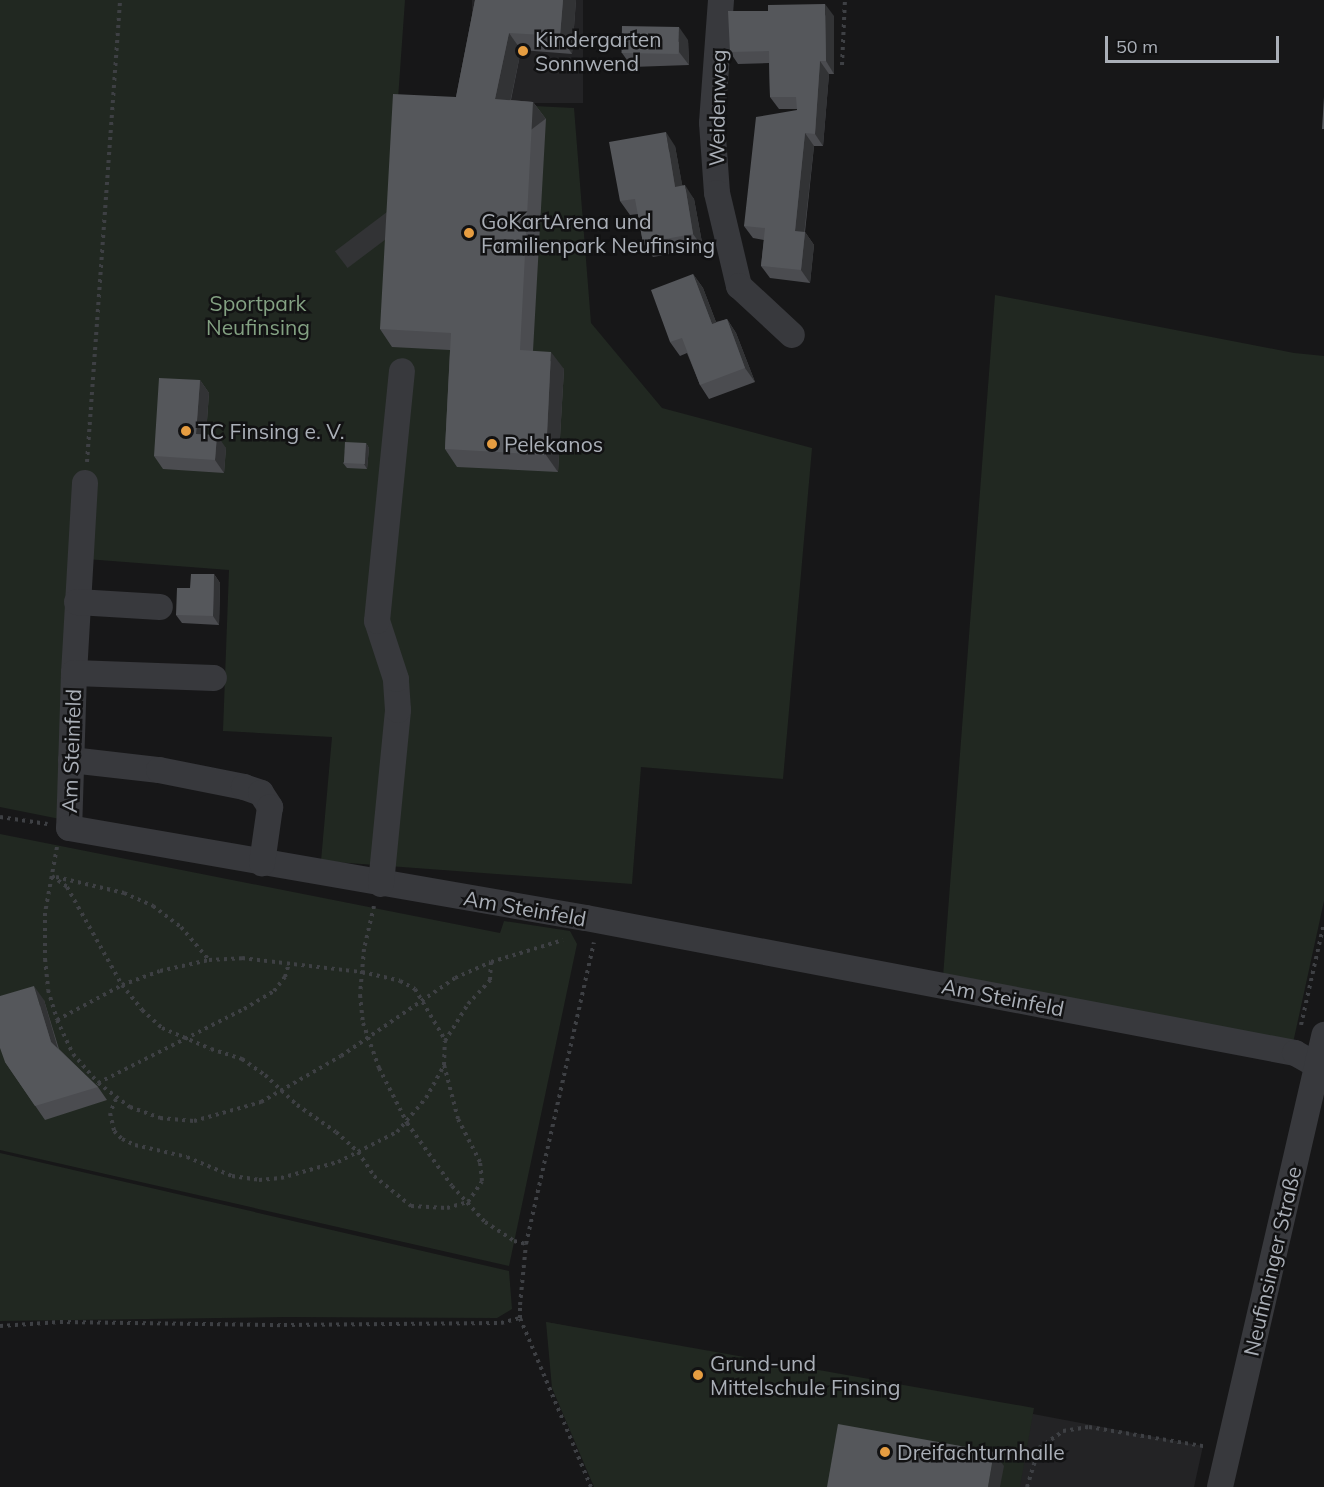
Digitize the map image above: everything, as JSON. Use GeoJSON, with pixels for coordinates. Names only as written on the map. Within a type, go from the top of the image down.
{"type":"FeatureCollection","features":[{"type":"Feature","properties":{"kind":"street","name":"Weidenweg"},"geometry":{"type":"LineString","coordinates":[[721,0],[712,123],[717,192],[740,286],[792,335]]}},
{"type":"Feature","properties":{"kind":"street"},"geometry":{"type":"LineString","coordinates":[[381,884],[398,710],[396,679],[377,621],[402,371]]}},
{"type":"Feature","properties":{"kind":"street","name":"Am Steinfeld"},"geometry":{"type":"LineString","coordinates":[[85,483],[77,602],[69,828],[593,919],[1295,1053],[1317,1065]]}},
{"type":"Feature","properties":{"kind":"street"},"geometry":{"type":"LineString","coordinates":[[77,602],[160,608]]}},
{"type":"Feature","properties":{"kind":"street"},"geometry":{"type":"LineString","coordinates":[[74,673],[214,678]]}},
{"type":"Feature","properties":{"kind":"street"},"geometry":{"type":"LineString","coordinates":[[71,760],[159,770],[244,787],[261,793],[270,807],[262,863]]}},
{"type":"Feature","properties":{"kind":"street","name":"Neufinsinger Straße"},"geometry":{"type":"LineString","coordinates":[[1220,1487],[1324,1035]]}},
{"type":"Feature","properties":{"kind":"path"},"geometry":{"type":"LineString","coordinates":[[85,483],[120,0]]}},
{"type":"Feature","properties":{"kind":"path"},"geometry":{"type":"LineString","coordinates":[[842,65],[845,0]]}},
{"type":"Feature","properties":{"kind":"path"},"geometry":{"type":"LineString","coordinates":[[0,817],[69,828]]}},
{"type":"Feature","properties":{"kind":"path"},"geometry":{"type":"LineString","coordinates":[[69,828],[59,834],[45,913],[48,990],[57,1020],[73,1054],[98,1083],[116,1099],[160,1118],[194,1120],[227,1113],[261,1102],[341,1056],[367,1036],[455,978],[491,962],[574,937],[593,919]]}},
{"type":"Feature","properties":{"kind":"path"},"geometry":{"type":"LineString","coordinates":[[52,876],[124,893],[153,906],[181,927],[209,960]]}},
{"type":"Feature","properties":{"kind":"path"},"geometry":{"type":"LineString","coordinates":[[52,876],[68,887],[122,985],[162,1028],[242,1059],[358,1152],[374,1176],[411,1206],[447,1208],[468,1202],[482,1181],[480,1162],[458,1119],[444,1065],[446,1041],[468,1004],[490,980],[491,962]]}},
{"type":"Feature","properties":{"kind":"path"},"geometry":{"type":"LineString","coordinates":[[381,884],[373,909],[360,995],[367,1036],[379,1068],[407,1123],[434,1163],[485,1222],[514,1241],[526,1244]]}},
{"type":"Feature","properties":{"kind":"path"},"geometry":{"type":"LineString","coordinates":[[591,1487],[520,1318],[526,1244],[593,919]]}},
{"type":"Feature","properties":{"kind":"path"},"geometry":{"type":"LineString","coordinates":[[57,1020],[122,985],[160,971],[209,960],[242,958],[362,972],[400,981],[415,989],[446,1041]]}},
{"type":"Feature","properties":{"kind":"path"},"geometry":{"type":"LineString","coordinates":[[98,1083],[274,991],[285,978],[289,963]]}},
{"type":"Feature","properties":{"kind":"path"},"geometry":{"type":"LineString","coordinates":[[39,993],[48,990]]}},
{"type":"Feature","properties":{"kind":"path"},"geometry":{"type":"LineString","coordinates":[[116,1099],[110,1113],[114,1131],[122,1139],[135,1145],[187,1157],[232,1176],[259,1180],[281,1178],[309,1172],[358,1152],[397,1132],[426,1098],[444,1065]]}},
{"type":"Feature","properties":{"kind":"path"},"geometry":{"type":"LineString","coordinates":[[0,1326],[60,1322],[284,1325],[501,1323],[520,1318]]}},
{"type":"Feature","properties":{"kind":"path"},"geometry":{"type":"LineString","coordinates":[[1027,1487],[1039,1448],[1064,1431],[1089,1426],[1203,1446]]}},
{"type":"Feature","properties":{"kind":"shaded area","name":"Kindergarten Sonnwend"},"geometry":{"type":"Polygon","coordinates":[[[472,0],[583,0],[583,103],[472,103],[472,0]]]}},
{"type":"Feature","properties":{"kind":"shaded area","name":"Grund-und Mittelschule Finsing"},"geometry":{"type":"Polygon","coordinates":[[[546,1322],[1203,1446],[1194,1487],[614,1487],[546,1322]]]}},
{"type":"Feature","properties":{"kind":"green space","name":"Sportpark Neufinsing"},"geometry":{"type":"Polygon","coordinates":[[[0,0],[405,0],[398,99],[574,108],[591,323],[662,408],[812,448],[783,779],[641,767],[632,884],[321,861],[332,737],[223,731],[229,570],[73,558],[60,819],[0,807],[0,0]]]}},
{"type":"Feature","properties":{"kind":"green space"},"geometry":{"type":"Polygon","coordinates":[[[995,295],[1294,353],[1324,356],[1324,901],[1293,1043],[943,977],[995,295]]]}},
{"type":"Feature","properties":{"kind":"green space"},"geometry":{"type":"Polygon","coordinates":[[[0,834],[500,933],[504,921],[570,931],[577,944],[509,1266],[0,1150],[0,834]]]}},
{"type":"Feature","properties":{"kind":"green space"},"geometry":{"type":"Polygon","coordinates":[[[0,1153],[509,1271],[512,1309],[497,1318],[286,1317],[0,1321],[0,1153]]]}},
{"type":"Feature","properties":{"kind":"green space","name":"Grund-und Mittelschule Finsing"},"geometry":{"type":"Polygon","coordinates":[[[546,1322],[1034,1408],[1020,1487],[594,1487],[552,1388],[546,1322]]]}},
{"type":"Feature","properties":{"kind":"building"},"geometry":{"type":"Polygon","coordinates":[[[475,0],[563,0],[560,36],[509,33],[495,99],[533,102],[520,350],[551,352],[546,455],[445,449],[451,333],[380,329],[393,94],[456,97],[475,0]]]}},
{"type":"Feature","properties":{"kind":"building"},"geometry":{"type":"Polygon","coordinates":[[[825,4],[826,61],[820,61],[815,134],[805,133],[795,231],[805,232],[801,270],[761,266],[765,228],[744,226],[756,117],[797,110],[796,97],[770,97],[769,51],[730,52],[728,11],[768,11],[768,5],[825,4]]]}},
{"type":"Feature","properties":{"kind":"building"},"geometry":{"type":"Polygon","coordinates":[[[622,26],[679,27],[679,54],[622,53],[622,26]]]}},
{"type":"Feature","properties":{"kind":"building"},"geometry":{"type":"Polygon","coordinates":[[[1324,97],[1324,129],[1322,129],[1324,97]]]}},
{"type":"Feature","properties":{"kind":"building"},"geometry":{"type":"Polygon","coordinates":[[[666,132],[675,187],[685,185],[693,234],[643,243],[635,199],[620,201],[609,142],[666,132]]]}},
{"type":"Feature","properties":{"kind":"building"},"geometry":{"type":"Polygon","coordinates":[[[693,274],[712,324],[727,319],[745,368],[700,385],[682,338],[670,342],[651,290],[693,274]]]}},
{"type":"Feature","properties":{"kind":"building","name":"TC Finsing e. V."},"geometry":{"type":"Polygon","coordinates":[[[159,378],[200,380],[196,434],[217,435],[215,460],[154,456],[159,378]]]}},
{"type":"Feature","properties":{"kind":"building"},"geometry":{"type":"Polygon","coordinates":[[[345,442],[366,443],[365,464],[344,463],[345,442]]]}},
{"type":"Feature","properties":{"kind":"building"},"geometry":{"type":"Polygon","coordinates":[[[191,574],[214,574],[213,616],[176,615],[177,588],[190,588],[191,574]]]}},
{"type":"Feature","properties":{"kind":"building"},"geometry":{"type":"Polygon","coordinates":[[[34,986],[51,1042],[98,1087],[35,1106],[5,1062],[0,1048],[0,996],[34,986]]]}},
{"type":"Feature","properties":{"kind":"building","name":"Dreifachturnhalle"},"geometry":{"type":"Polygon","coordinates":[[[838,1424],[994,1452],[988,1487],[827,1487],[838,1424]]]}},
{"type":"Feature","properties":{"kind":"place","name":"Kindergarten Sonnwend"},"geometry":{"type":"Point","coordinates":[523,51]}},
{"type":"Feature","properties":{"kind":"place","name":"GoKartArena und Familienpark Neufinsing"},"geometry":{"type":"Point","coordinates":[469,233]}},
{"type":"Feature","properties":{"kind":"place","name":"TC Finsing e. V."},"geometry":{"type":"Point","coordinates":[186,431]}},
{"type":"Feature","properties":{"kind":"place","name":"Pelekanos"},"geometry":{"type":"Point","coordinates":[492,444]}},
{"type":"Feature","properties":{"kind":"place","name":"Grund-und Mittelschule Finsing"},"geometry":{"type":"Point","coordinates":[698,1375]}},
{"type":"Feature","properties":{"kind":"place","name":"Dreifachturnhalle"},"geometry":{"type":"Point","coordinates":[885,1452]}}]}
